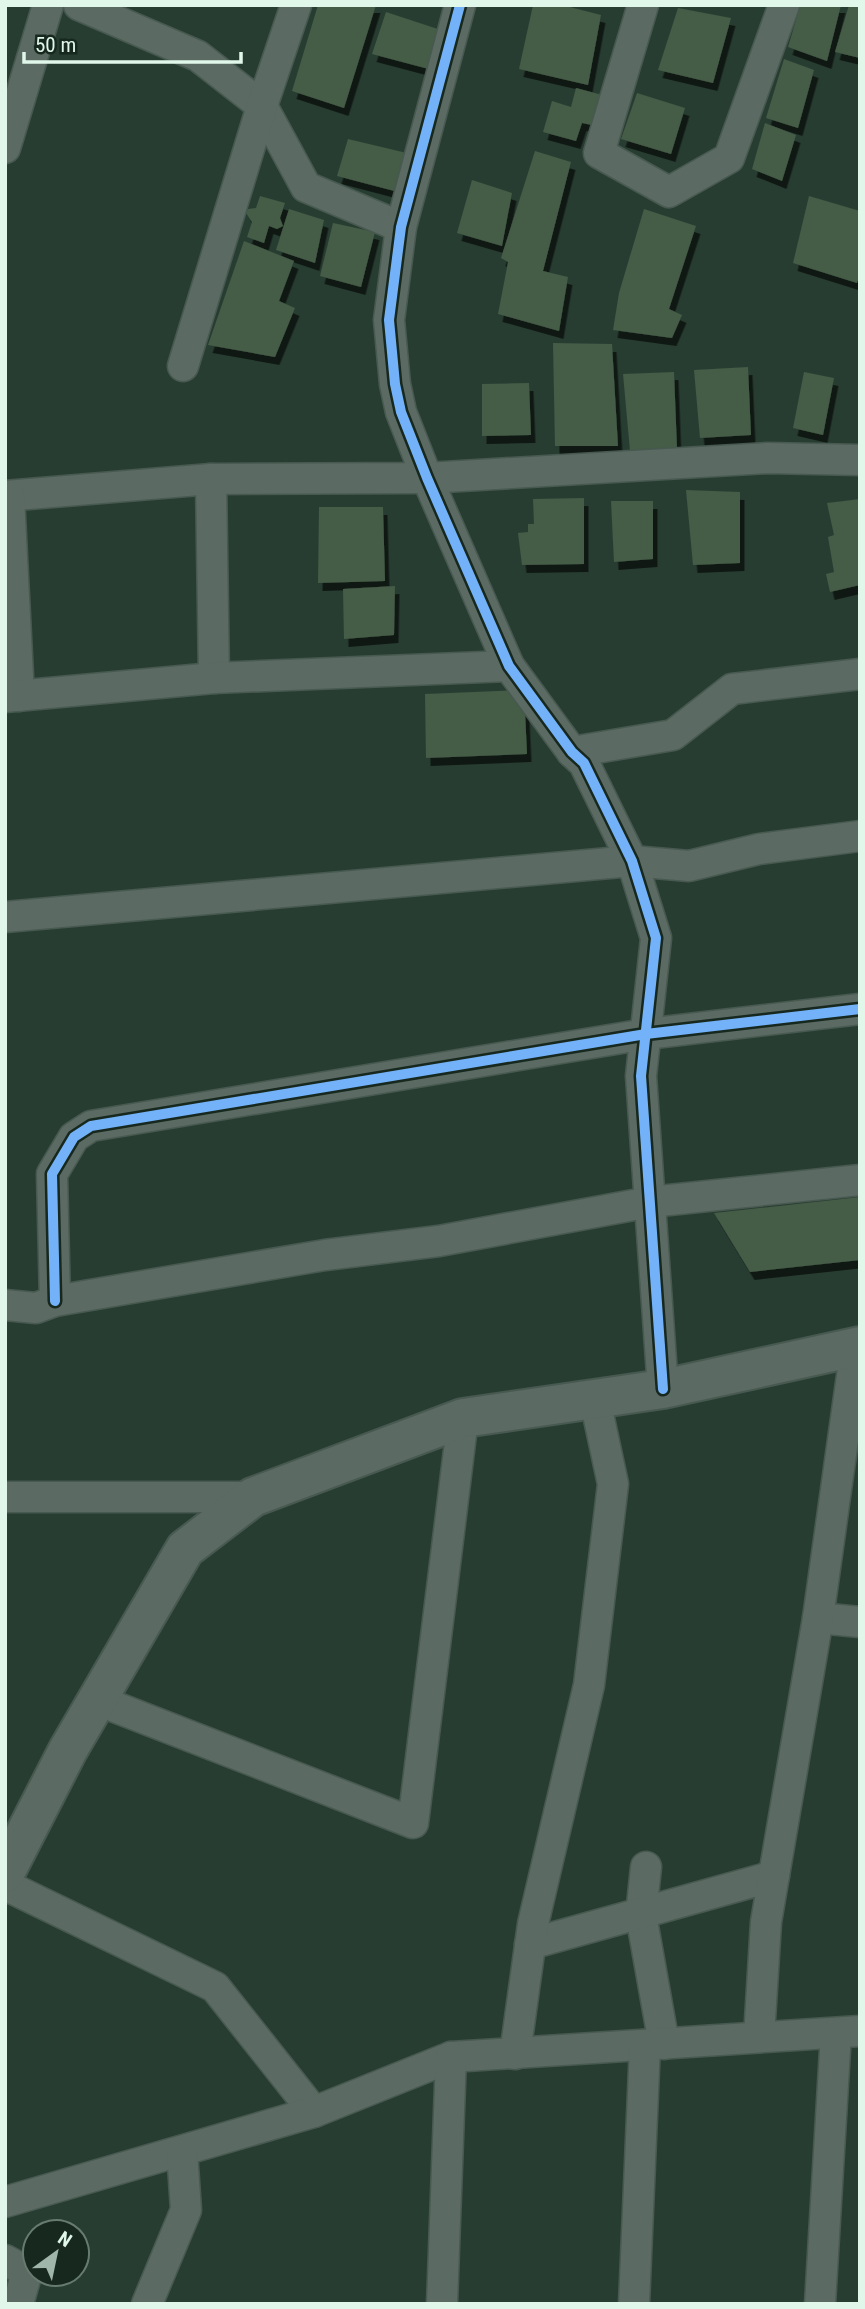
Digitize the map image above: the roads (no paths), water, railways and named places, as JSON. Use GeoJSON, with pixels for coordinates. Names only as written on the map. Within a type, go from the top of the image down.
{"type":"FeatureCollection","features":[{"type":"Feature","properties":{"kind":"main road"},"geometry":{"type":"LineString","coordinates":[[5,1873],[97,1700],[185,1549],[253,1497],[463,1418],[663,1389],[858,1346]]}},
{"type":"Feature","properties":{"kind":"street"},"geometry":{"type":"LineString","coordinates":[[5,148],[48,5]]}},
{"type":"Feature","properties":{"kind":"street"},"geometry":{"type":"LineString","coordinates":[[79,5],[198,56],[262,106],[306,187],[401,227]]}},
{"type":"Feature","properties":{"kind":"street"},"geometry":{"type":"LineString","coordinates":[[183,366],[262,106],[296,5]]}},
{"type":"Feature","properties":{"kind":"street"},"geometry":{"type":"LineString","coordinates":[[460,5],[401,227],[391,288],[391,353],[401,412],[509,666],[572,751],[584,762],[632,861],[656,938],[641,1076],[663,1389]]}},
{"type":"Feature","properties":{"kind":"street"},"geometry":{"type":"LineString","coordinates":[[643,5],[599,153],[669,192],[729,158],[784,5]]}},
{"type":"Feature","properties":{"kind":"street"},"geometry":{"type":"LineString","coordinates":[[509,666],[214,678],[12,697],[7,496],[211,479],[427,478],[768,458],[860,460]]}},
{"type":"Feature","properties":{"kind":"street"},"geometry":{"type":"LineString","coordinates":[[211,479],[214,678]]}},
{"type":"Feature","properties":{"kind":"street"},"geometry":{"type":"LineString","coordinates":[[572,751],[673,735],[732,689],[860,674]]}},
{"type":"Feature","properties":{"kind":"street"},"geometry":{"type":"LineString","coordinates":[[5,917],[632,861],[689,866],[760,849],[860,836]]}},
{"type":"Feature","properties":{"kind":"street"},"geometry":{"type":"LineString","coordinates":[[55,1301],[52,1174],[74,1137],[91,1126],[646,1034],[860,1009]]}},
{"type":"Feature","properties":{"kind":"street"},"geometry":{"type":"LineString","coordinates":[[5,1305],[36,1308],[55,1301],[325,1255],[439,1241],[650,1202],[860,1180]]}},
{"type":"Feature","properties":{"kind":"street"},"geometry":{"type":"LineString","coordinates":[[759,2037],[766,1922],[818,1618],[858,1346]]}},
{"type":"Feature","properties":{"kind":"street"},"geometry":{"type":"LineString","coordinates":[[515,2054],[530,1944],[589,1685],[613,1484],[596,1399]]}},
{"type":"Feature","properties":{"kind":"street"},"geometry":{"type":"LineString","coordinates":[[97,1700],[413,1824],[463,1418]]}},
{"type":"Feature","properties":{"kind":"street"},"geometry":{"type":"LineString","coordinates":[[5,1497],[253,1497]]}},
{"type":"Feature","properties":{"kind":"street"},"geometry":{"type":"LineString","coordinates":[[818,1618],[860,1622]]}},
{"type":"Feature","properties":{"kind":"street"},"geometry":{"type":"LineString","coordinates":[[634,2304],[655,2044],[641,1915],[646,1867]]}},
{"type":"Feature","properties":{"kind":"street"},"geometry":{"type":"LineString","coordinates":[[530,1944],[774,1876]]}},
{"type":"Feature","properties":{"kind":"street"},"geometry":{"type":"LineString","coordinates":[[5,1885],[215,1987],[314,2112]]}},
{"type":"Feature","properties":{"kind":"street"},"geometry":{"type":"LineString","coordinates":[[5,2202],[314,2112],[451,2057],[848,2032],[820,2304]]}},
{"type":"Feature","properties":{"kind":"street"},"geometry":{"type":"LineString","coordinates":[[442,2304],[451,2057]]}},
{"type":"Feature","properties":{"kind":"street"},"geometry":{"type":"LineString","coordinates":[[147,2304],[186,2210],[182,2151]]}},
{"type":"Feature","properties":{"kind":"street"},"geometry":{"type":"LineString","coordinates":[[5,2260],[27,2272],[18,2304]]}}]}
